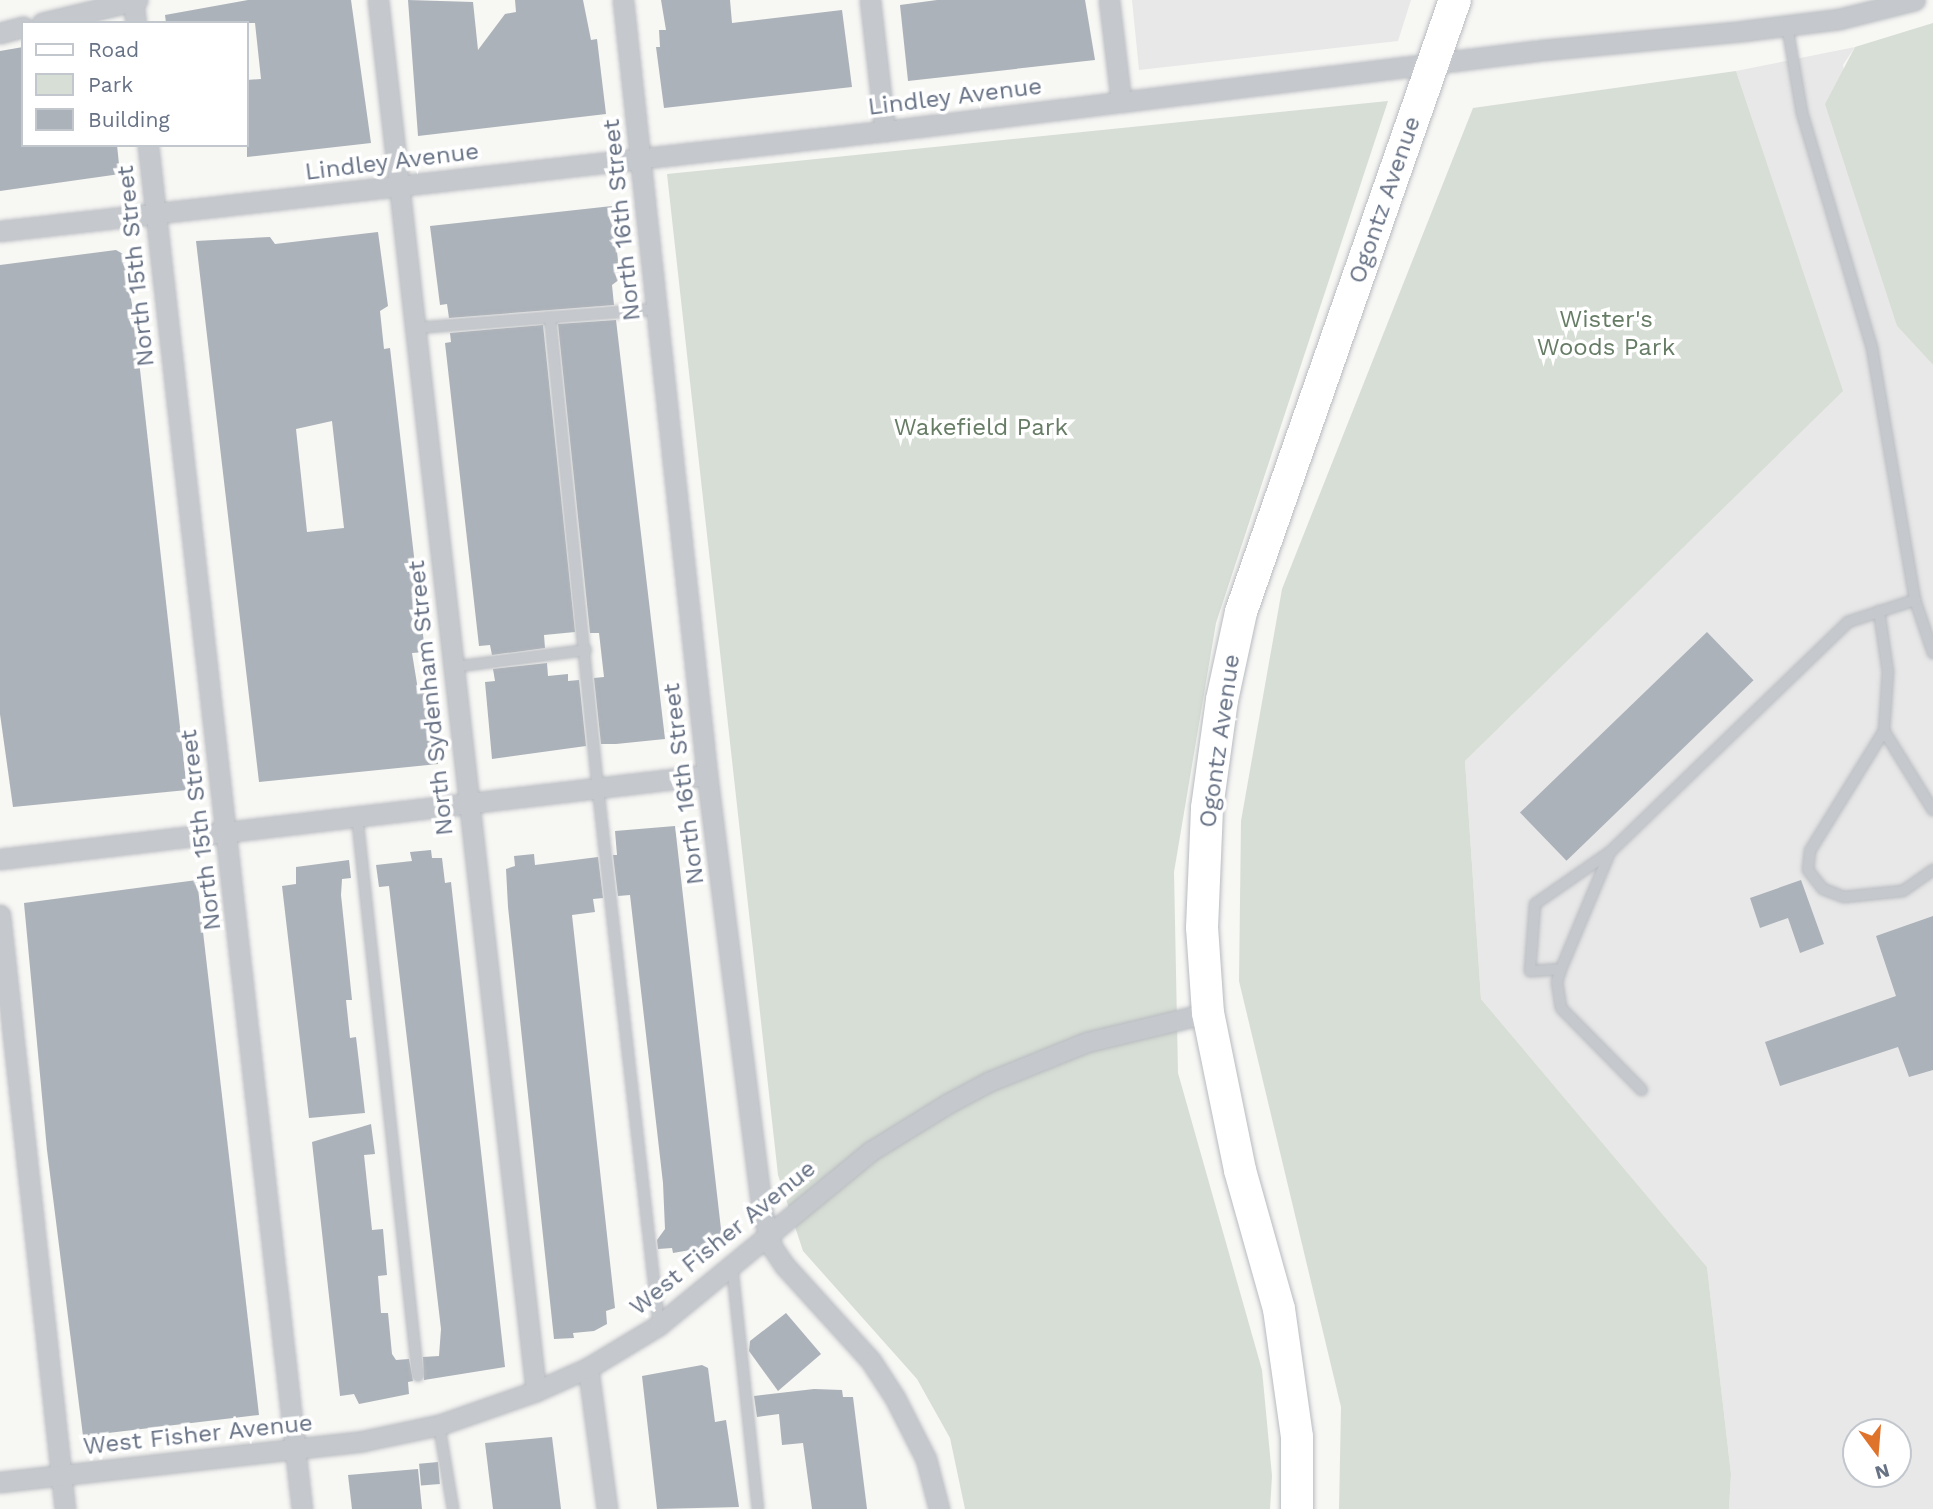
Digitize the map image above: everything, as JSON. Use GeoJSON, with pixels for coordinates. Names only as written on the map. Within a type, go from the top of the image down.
{"type":"FeatureCollection","features":[{"type":"Feature","properties":{"kind":"main road","name":"Ogontz Avenue"},"geometry":{"type":"LineString","coordinates":[[1297,1509],[1297,1437],[1279,1309],[1240,1170],[1208,1013],[1202,928],[1207,808],[1222,700],[1241,612],[1455,0]]}},
{"type":"Feature","properties":{"kind":"street"},"geometry":{"type":"LineString","coordinates":[[50,21],[135,0],[136,21]]}},
{"type":"Feature","properties":{"kind":"street","name":"North Sydenham Street"},"geometry":{"type":"LineString","coordinates":[[377,0],[536,1391]]}},
{"type":"Feature","properties":{"kind":"street","name":"North 16th Street"},"geometry":{"type":"LineString","coordinates":[[623,0],[707,775],[758,1189],[768,1235],[785,1266],[871,1361],[895,1398],[926,1459],[939,1509]]}},
{"type":"Feature","properties":{"kind":"street"},"geometry":{"type":"LineString","coordinates":[[870,0],[885,131]]}},
{"type":"Feature","properties":{"kind":"street"},"geometry":{"type":"LineString","coordinates":[[1109,0],[1121,100]]}},
{"type":"Feature","properties":{"kind":"street","name":"Lindley Avenue"},"geometry":{"type":"LineString","coordinates":[[0,231],[1839,19],[1915,0]]}},
{"type":"Feature","properties":{"kind":"street"},"geometry":{"type":"LineString","coordinates":[[0,33],[21,28]]}},
{"type":"Feature","properties":{"kind":"street","name":"North 15th Street"},"geometry":{"type":"LineString","coordinates":[[148,147],[302,1509]]}},
{"type":"Feature","properties":{"kind":"street"},"geometry":{"type":"LineString","coordinates":[[0,859],[707,775]]}},
{"type":"Feature","properties":{"kind":"street"},"geometry":{"type":"LineString","coordinates":[[0,915],[65,1509]]}},
{"type":"Feature","properties":{"kind":"street","name":"West Fisher Avenue"},"geometry":{"type":"LineString","coordinates":[[0,1482],[363,1441],[439,1425],[536,1391],[589,1368],[659,1325],[872,1151],[988,1082],[1087,1042],[1208,1013]]}},
{"type":"Feature","properties":{"kind":"street"},"geometry":{"type":"LineString","coordinates":[[589,1368],[607,1509]]}},
{"type":"Feature","properties":{"kind":"lane"},"geometry":{"type":"LineString","coordinates":[[1787,25],[1802,113],[1872,348],[1915,600],[1932,649]]}},
{"type":"Feature","properties":{"kind":"lane"},"geometry":{"type":"LineString","coordinates":[[414,328],[655,309]]}},
{"type":"Feature","properties":{"kind":"lane"},"geometry":{"type":"LineString","coordinates":[[550,317],[586,650],[598,789],[659,1325]]}},
{"type":"Feature","properties":{"kind":"lane"},"geometry":{"type":"LineString","coordinates":[[1561,969],[1530,971],[1535,904],[1610,852],[1848,622],[1915,600]]}},
{"type":"Feature","properties":{"kind":"lane"},"geometry":{"type":"LineString","coordinates":[[1880,611],[1888,672],[1884,731],[1810,850],[1808,870],[1823,889],[1843,897],[1903,891],[1933,870]]}},
{"type":"Feature","properties":{"kind":"lane"},"geometry":{"type":"LineString","coordinates":[[452,667],[586,650]]}},
{"type":"Feature","properties":{"kind":"lane"},"geometry":{"type":"LineString","coordinates":[[1884,731],[1933,810]]}},
{"type":"Feature","properties":{"kind":"lane"},"geometry":{"type":"LineString","coordinates":[[356,815],[418,1376]]}},
{"type":"Feature","properties":{"kind":"lane"},"geometry":{"type":"LineString","coordinates":[[1610,852],[1557,982],[1561,1009],[1582,1035],[1642,1090]]}},
{"type":"Feature","properties":{"kind":"lane"},"geometry":{"type":"LineString","coordinates":[[732,1265],[758,1509]]}},
{"type":"Feature","properties":{"kind":"lane"},"geometry":{"type":"LineString","coordinates":[[439,1425],[453,1509]]}},
{"type":"Feature","properties":{"kind":"shaded area"},"geometry":{"type":"Polygon","coordinates":[[[1132,0],[1411,0],[1398,41],[1139,70],[1132,0]]]}},
{"type":"Feature","properties":{"kind":"shaded area"},"geometry":{"type":"Polygon","coordinates":[[[1855,47],[1843,65],[1897,326],[1933,365],[1933,1509],[1729,1509],[1731,1474],[1707,1267],[1481,999],[1465,761],[1842,391],[1736,71],[1855,47]]]}},
{"type":"Feature","properties":{"kind":"green space"},"geometry":{"type":"Polygon","coordinates":[[[1933,23],[1933,365],[1897,326],[1825,104],[1855,47],[1933,23]]]}},
{"type":"Feature","properties":{"kind":"green space","name":"Wister's Woods Park"},"geometry":{"type":"Polygon","coordinates":[[[1736,71],[1843,391],[1465,761],[1481,999],[1707,1267],[1731,1474],[1729,1509],[1339,1509],[1341,1407],[1239,981],[1241,821],[1282,589],[1473,108],[1736,71]]]}},
{"type":"Feature","properties":{"kind":"green space","name":"Wakefield Park"},"geometry":{"type":"Polygon","coordinates":[[[1388,101],[1216,623],[1174,872],[1178,1073],[1262,1370],[1272,1476],[1270,1509],[965,1509],[950,1438],[917,1379],[803,1251],[778,1175],[667,174],[1388,101]]]}},
{"type":"Feature","properties":{"kind":"building"},"geometry":{"type":"Polygon","coordinates":[[[248,0],[351,0],[371,143],[247,157],[248,80],[261,79],[255,23],[166,21],[165,15],[248,0]]]}},
{"type":"Feature","properties":{"kind":"building"},"geometry":{"type":"Polygon","coordinates":[[[408,0],[473,2],[478,50],[505,14],[516,12],[515,0],[583,0],[591,40],[597,39],[606,114],[418,136],[408,0]]]}},
{"type":"Feature","properties":{"kind":"building"},"geometry":{"type":"Polygon","coordinates":[[[661,0],[730,0],[732,23],[842,10],[852,87],[664,108],[656,47],[660,47],[659,30],[666,30],[661,0]]]}},
{"type":"Feature","properties":{"kind":"building"},"geometry":{"type":"Polygon","coordinates":[[[937,0],[1085,0],[1095,60],[908,81],[900,5],[937,0]]]}},
{"type":"Feature","properties":{"kind":"building"},"geometry":{"type":"Polygon","coordinates":[[[21,47],[21,147],[117,147],[120,174],[0,191],[0,51],[21,47]]]}},
{"type":"Feature","properties":{"kind":"building"},"geometry":{"type":"Polygon","coordinates":[[[612,206],[620,279],[612,285],[614,305],[449,318],[447,304],[440,305],[430,226],[612,206]]]}},
{"type":"Feature","properties":{"kind":"building"},"geometry":{"type":"Polygon","coordinates":[[[378,232],[388,306],[380,311],[384,349],[390,348],[425,652],[412,653],[418,690],[431,691],[438,764],[259,782],[196,241],[270,237],[275,244],[378,232]],[[332,421],[296,429],[307,532],[344,528],[332,421]]]}},
{"type":"Feature","properties":{"kind":"building"},"geometry":{"type":"Polygon","coordinates":[[[116,250],[123,254],[134,316],[187,790],[13,807],[0,714],[0,265],[116,250]]]}},
{"type":"Feature","properties":{"kind":"building"},"geometry":{"type":"Polygon","coordinates":[[[616,320],[665,739],[601,744],[594,678],[604,677],[599,633],[590,633],[558,324],[616,320]]]}},
{"type":"Feature","properties":{"kind":"building"},"geometry":{"type":"Polygon","coordinates":[[[543,325],[575,632],[544,635],[545,648],[492,655],[490,645],[479,646],[445,343],[451,342],[450,333],[543,325]]]}},
{"type":"Feature","properties":{"kind":"building"},"geometry":{"type":"Polygon","coordinates":[[[1707,632],[1754,680],[1567,861],[1520,813],[1707,632]]]}},
{"type":"Feature","properties":{"kind":"building"},"geometry":{"type":"Polygon","coordinates":[[[547,663],[548,676],[568,674],[568,681],[579,680],[586,746],[492,759],[485,682],[495,681],[493,669],[547,663]]]}},
{"type":"Feature","properties":{"kind":"building"},"geometry":{"type":"Polygon","coordinates":[[[675,826],[722,1238],[712,1240],[713,1246],[673,1253],[672,1248],[658,1249],[657,1240],[665,1229],[663,1183],[630,895],[618,896],[613,855],[617,855],[615,831],[675,826]]]}},
{"type":"Feature","properties":{"kind":"building"},"geometry":{"type":"Polygon","coordinates":[[[431,850],[432,858],[442,858],[445,883],[451,882],[505,1367],[424,1380],[423,1357],[439,1356],[441,1329],[389,886],[379,887],[376,865],[412,861],[410,852],[431,850]]]}},
{"type":"Feature","properties":{"kind":"building"},"geometry":{"type":"Polygon","coordinates":[[[534,854],[535,865],[598,857],[603,898],[593,899],[595,912],[572,915],[615,1308],[606,1311],[607,1324],[594,1331],[573,1333],[574,1338],[554,1339],[508,907],[506,869],[515,866],[514,856],[534,854]]]}},
{"type":"Feature","properties":{"kind":"building"},"geometry":{"type":"Polygon","coordinates":[[[349,860],[351,878],[342,879],[341,895],[352,1000],[346,1000],[350,1038],[356,1037],[365,1113],[309,1118],[282,886],[296,884],[296,867],[349,860]]]}},
{"type":"Feature","properties":{"kind":"building"},"geometry":{"type":"Polygon","coordinates":[[[197,880],[259,1415],[83,1436],[47,1150],[24,903],[197,880]]]}},
{"type":"Feature","properties":{"kind":"building"},"geometry":{"type":"Polygon","coordinates":[[[1801,880],[1824,944],[1800,953],[1788,918],[1760,928],[1750,898],[1801,880]]]}},
{"type":"Feature","properties":{"kind":"building"},"geometry":{"type":"Polygon","coordinates":[[[1933,916],[1933,1070],[1909,1077],[1898,1047],[1780,1086],[1765,1042],[1896,996],[1876,936],[1933,916]]]}},
{"type":"Feature","properties":{"kind":"building"},"geometry":{"type":"Polygon","coordinates":[[[371,1124],[375,1154],[364,1155],[372,1230],[383,1229],[387,1275],[378,1276],[381,1313],[388,1313],[392,1354],[396,1360],[409,1359],[413,1381],[408,1382],[409,1394],[359,1404],[354,1394],[340,1396],[312,1142],[371,1124]]]}},
{"type":"Feature","properties":{"kind":"building"},"geometry":{"type":"Polygon","coordinates":[[[786,1313],[821,1354],[778,1391],[749,1351],[750,1341],[786,1313]]]}},
{"type":"Feature","properties":{"kind":"building"},"geometry":{"type":"Polygon","coordinates":[[[702,1365],[708,1368],[715,1422],[726,1420],[739,1507],[657,1509],[642,1376],[702,1365]]]}},
{"type":"Feature","properties":{"kind":"building"},"geometry":{"type":"Polygon","coordinates":[[[814,1389],[842,1390],[843,1397],[853,1397],[867,1509],[812,1509],[803,1443],[782,1445],[779,1414],[757,1417],[754,1396],[814,1389]]]}},
{"type":"Feature","properties":{"kind":"building"},"geometry":{"type":"Polygon","coordinates":[[[552,1437],[561,1509],[493,1509],[485,1443],[552,1437]]]}},
{"type":"Feature","properties":{"kind":"building"},"geometry":{"type":"Polygon","coordinates":[[[438,1462],[440,1484],[421,1486],[419,1464],[438,1462]]]}},
{"type":"Feature","properties":{"kind":"building"},"geometry":{"type":"Polygon","coordinates":[[[418,1469],[422,1509],[352,1509],[348,1475],[418,1469]]]}}]}
